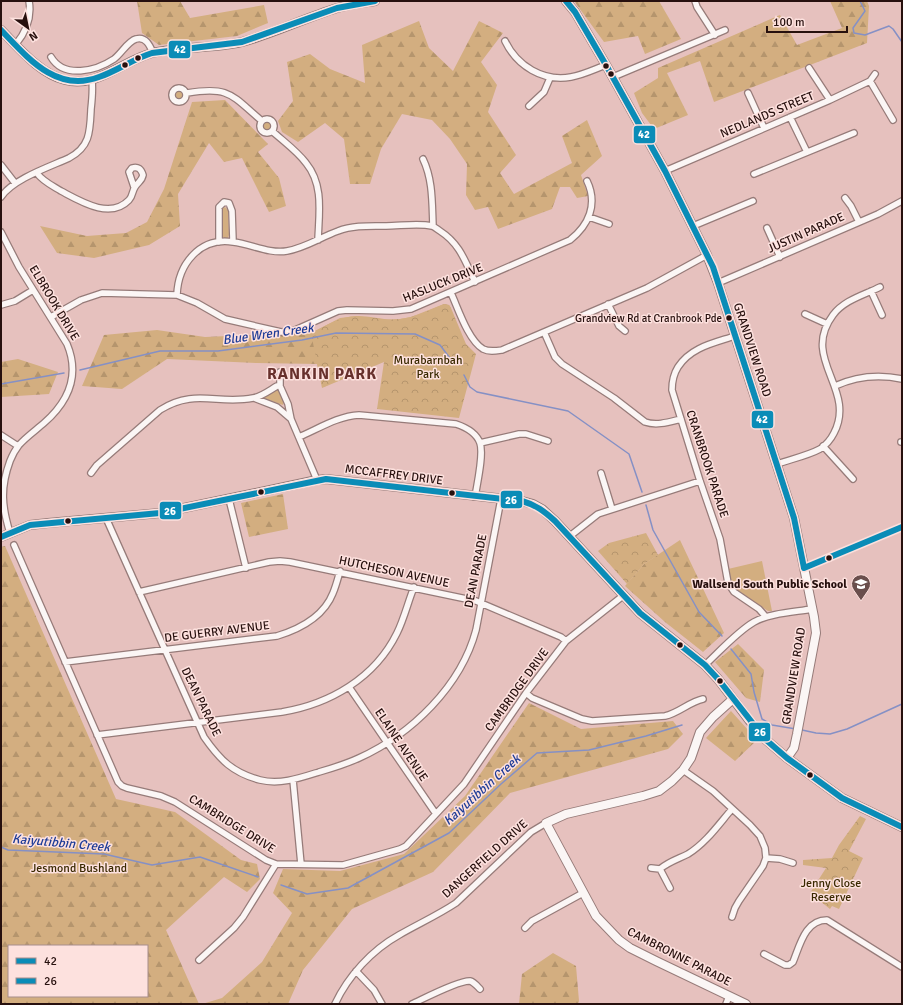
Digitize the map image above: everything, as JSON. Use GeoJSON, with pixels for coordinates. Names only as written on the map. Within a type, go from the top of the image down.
{"type":"FeatureCollection","features":[{"type":"Feature","properties":{"kind":"street"},"geometry":{"type":"LineString","coordinates":[[16,44],[27,28],[30,12],[29,1]]}},
{"type":"Feature","properties":{"kind":"street"},"geometry":{"type":"LineString","coordinates":[[1,30],[38,66],[50,74],[72,81],[92,81],[132,61],[153,53],[243,42],[338,8],[375,1]]}},
{"type":"Feature","properties":{"kind":"street","name":"GRANDVIEW ROAD"},"geometry":{"type":"LineString","coordinates":[[566,1],[606,65],[665,170],[707,255],[718,283],[794,518],[816,633],[794,748],[787,758]]}},
{"type":"Feature","properties":{"kind":"street"},"geometry":{"type":"LineString","coordinates":[[695,1],[697,7],[715,34]]}},
{"type":"Feature","properties":{"kind":"street"},"geometry":{"type":"LineString","coordinates":[[613,77],[725,30]]}},
{"type":"Feature","properties":{"kind":"street"},"geometry":{"type":"LineString","coordinates":[[51,57],[62,69],[73,71],[93,69],[113,60],[132,41],[139,38],[146,40],[153,53]]}},
{"type":"Feature","properties":{"kind":"street"},"geometry":{"type":"LineString","coordinates":[[505,42],[515,57],[525,65],[534,72],[550,78],[572,77],[606,65]]}},
{"type":"Feature","properties":{"kind":"street"},"geometry":{"type":"LineString","coordinates":[[809,68],[830,100]]}},
{"type":"Feature","properties":{"kind":"street","name":"NEDLANDS STREET"},"geometry":{"type":"LineString","coordinates":[[665,170],[830,100],[870,81],[875,74]]}},
{"type":"Feature","properties":{"kind":"street"},"geometry":{"type":"LineString","coordinates":[[529,106],[544,92],[550,78]]}},
{"type":"Feature","properties":{"kind":"street"},"geometry":{"type":"LineString","coordinates":[[1,197],[15,183],[76,154],[83,148],[88,139],[90,130],[92,81]]}},
{"type":"Feature","properties":{"kind":"street"},"geometry":{"type":"LineString","coordinates":[[870,81],[893,120]]}},
{"type":"Feature","properties":{"kind":"street"},"geometry":{"type":"LineString","coordinates":[[187,93],[215,90],[226,92],[234,96],[262,121]]}},
{"type":"Feature","properties":{"kind":"street"},"geometry":{"type":"LineString","coordinates":[[748,93],[764,128]]}},
{"type":"Feature","properties":{"kind":"street"},"geometry":{"type":"LineString","coordinates":[[790,117],[807,152]]}},
{"type":"Feature","properties":{"kind":"street"},"geometry":{"type":"LineString","coordinates":[[266,119],[271,120],[274,126],[272,131],[266,134],[262,132],[259,125],[262,121],[266,119]]}},
{"type":"Feature","properties":{"kind":"street"},"geometry":{"type":"LineString","coordinates":[[272,131],[305,161],[317,182],[319,193],[318,240]]}},
{"type":"Feature","properties":{"kind":"street"},"geometry":{"type":"LineString","coordinates":[[754,174],[854,133]]}},
{"type":"Feature","properties":{"kind":"street"},"geometry":{"type":"LineString","coordinates":[[423,159],[430,179],[433,226]]}},
{"type":"Feature","properties":{"kind":"street"},"geometry":{"type":"LineString","coordinates":[[1,165],[15,183]]}},
{"type":"Feature","properties":{"kind":"street"},"geometry":{"type":"LineString","coordinates":[[37,173],[42,179],[79,201],[104,209],[113,208],[126,203],[130,199],[134,187]]}},
{"type":"Feature","properties":{"kind":"street","name":"HASLUCK DRIVE"},"geometry":{"type":"LineString","coordinates":[[51,317],[81,300],[102,293],[177,295],[197,303],[225,319],[281,332],[292,331],[338,312],[357,309],[405,311],[451,293],[570,240],[584,226],[589,217],[592,198],[587,181]]}},
{"type":"Feature","properties":{"kind":"street"},"geometry":{"type":"LineString","coordinates":[[845,198],[859,222]]}},
{"type":"Feature","properties":{"kind":"street"},"geometry":{"type":"LineString","coordinates":[[693,226],[753,201]]}},
{"type":"Feature","properties":{"kind":"street","name":"JUSTIN PARADE"},"geometry":{"type":"LineString","coordinates":[[718,283],[878,214],[902,201]]}},
{"type":"Feature","properties":{"kind":"street"},"geometry":{"type":"LineString","coordinates":[[219,242],[219,207],[224,202],[229,204],[232,211],[233,241]]}},
{"type":"Feature","properties":{"kind":"street"},"geometry":{"type":"LineString","coordinates":[[589,217],[609,224]]}},
{"type":"Feature","properties":{"kind":"street"},"geometry":{"type":"LineString","coordinates":[[177,295],[179,279],[183,267],[191,256],[203,247],[219,242],[233,241],[260,248],[285,252],[301,247],[339,230],[355,227],[433,226],[444,233],[458,247],[475,282]]}},
{"type":"Feature","properties":{"kind":"street"},"geometry":{"type":"LineString","coordinates":[[767,228],[780,257]]}},
{"type":"Feature","properties":{"kind":"street","name":"ELBROOK DRIVE"},"geometry":{"type":"LineString","coordinates":[[1,232],[13,257],[67,344],[73,370],[71,385],[64,401],[55,412],[18,446],[6,469],[2,493],[4,511],[10,533]]}},
{"type":"Feature","properties":{"kind":"street"},"geometry":{"type":"LineString","coordinates":[[451,293],[471,335],[478,345],[485,350],[492,352],[502,350],[646,288],[707,255]]}},
{"type":"Feature","properties":{"kind":"street"},"geometry":{"type":"LineString","coordinates":[[777,464],[806,455],[824,446],[831,438],[839,420],[840,402],[826,366],[823,352],[823,342],[827,324],[833,315],[846,303],[880,287]]}},
{"type":"Feature","properties":{"kind":"street"},"geometry":{"type":"LineString","coordinates":[[1,304],[15,301],[33,290]]}},
{"type":"Feature","properties":{"kind":"street"},"geometry":{"type":"LineString","coordinates":[[871,291],[882,315]]}},
{"type":"Feature","properties":{"kind":"street"},"geometry":{"type":"LineString","coordinates":[[608,304],[619,326],[624,331]]}},
{"type":"Feature","properties":{"kind":"street"},"geometry":{"type":"LineString","coordinates":[[805,314],[827,324]]}},
{"type":"Feature","properties":{"kind":"street"},"geometry":{"type":"LineString","coordinates":[[544,332],[555,357],[562,364],[614,398],[645,422],[650,424],[661,424],[681,419]]}},
{"type":"Feature","properties":{"kind":"street","name":"CRANBROOK PARADE"},"geometry":{"type":"LineString","coordinates":[[735,336],[696,349],[689,354],[680,364],[674,375],[672,390],[700,481],[720,539],[728,583],[734,592],[758,609],[766,617]]}},
{"type":"Feature","properties":{"kind":"street"},"geometry":{"type":"LineString","coordinates":[[280,372],[280,386],[288,404],[291,419],[317,480]]}},
{"type":"Feature","properties":{"kind":"street"},"geometry":{"type":"LineString","coordinates":[[835,386],[847,380],[868,376],[902,379]]}},
{"type":"Feature","properties":{"kind":"street"},"geometry":{"type":"LineString","coordinates":[[91,473],[97,465],[160,410],[170,404],[192,398],[254,398],[277,386],[280,386]]}},
{"type":"Feature","properties":{"kind":"street"},"geometry":{"type":"LineString","coordinates":[[254,398],[277,407],[291,419]]}},
{"type":"Feature","properties":{"kind":"street"},"geometry":{"type":"LineString","coordinates":[[299,437],[350,415],[456,424],[464,426],[472,432],[480,443],[481,454],[475,496]]}},
{"type":"Feature","properties":{"kind":"street"},"geometry":{"type":"LineString","coordinates":[[480,443],[519,434],[526,434],[548,441]]}},
{"type":"Feature","properties":{"kind":"street"},"geometry":{"type":"LineString","coordinates":[[1,435],[18,446]]}},
{"type":"Feature","properties":{"kind":"street"},"geometry":{"type":"LineString","coordinates":[[824,446],[853,479]]}},
{"type":"Feature","properties":{"kind":"street"},"geometry":{"type":"LineString","coordinates":[[601,473],[612,509]]}},
{"type":"Feature","properties":{"kind":"street","name":"MCCAFFREY DRIVE"},"geometry":{"type":"LineString","coordinates":[[1,537],[30,525],[160,513],[326,479],[501,499],[538,506],[556,521],[640,613],[705,665],[718,679],[748,720],[765,739],[787,758],[842,798],[902,827]]}},
{"type":"Feature","properties":{"kind":"street"},"geometry":{"type":"LineString","coordinates":[[570,536],[594,516],[700,481]]}},
{"type":"Feature","properties":{"kind":"street"},"geometry":{"type":"LineString","coordinates":[[229,499],[246,568]]}},
{"type":"Feature","properties":{"kind":"street","name":"DEAN PARADE"},"geometry":{"type":"LineString","coordinates":[[106,518],[204,737],[222,761],[235,770],[261,780],[274,782],[293,780],[337,767],[360,758],[386,743],[411,725],[451,682],[463,664],[471,646],[501,499]]}},
{"type":"Feature","properties":{"kind":"street"},"geometry":{"type":"LineString","coordinates":[[804,568],[902,527]]}},
{"type":"Feature","properties":{"kind":"street","name":"CAMBRIDGE DRIVE"},"geometry":{"type":"LineString","coordinates":[[14,545],[118,782],[122,786],[168,798],[266,860],[276,864],[343,865],[406,846],[464,784],[526,693],[566,641]]}},
{"type":"Feature","properties":{"kind":"street","name":"HUTCHESON AVENUE"},"geometry":{"type":"LineString","coordinates":[[139,592],[280,561],[340,571],[481,602],[561,637],[566,641]]}},
{"type":"Feature","properties":{"kind":"street","name":"DE GUERRY AVENUE"},"geometry":{"type":"LineString","coordinates":[[65,662],[277,636],[296,630],[310,622],[324,608],[333,594],[340,571]]}},
{"type":"Feature","properties":{"kind":"street"},"geometry":{"type":"LineString","coordinates":[[98,735],[282,712],[306,707],[329,698],[348,687],[375,665],[397,633],[414,587]]}},
{"type":"Feature","properties":{"kind":"street"},"geometry":{"type":"LineString","coordinates":[[566,641],[624,595]]}},
{"type":"Feature","properties":{"kind":"street"},"geometry":{"type":"LineString","coordinates":[[705,665],[745,629],[755,622],[766,617],[812,609]]}},
{"type":"Feature","properties":{"kind":"street","name":"ELAINE AVENUE"},"geometry":{"type":"LineString","coordinates":[[348,687],[436,814]]}},
{"type":"Feature","properties":{"kind":"street"},"geometry":{"type":"LineString","coordinates":[[526,693],[532,698],[582,719],[592,721],[665,716],[675,713],[697,701],[703,700]]}},
{"type":"Feature","properties":{"kind":"street","name":"DANGERFIELD DRIVE"},"geometry":{"type":"LineString","coordinates":[[335,1004],[346,983],[356,971],[384,944],[456,904],[531,832],[566,814],[643,796],[659,791],[672,782],[691,758],[700,732],[733,699]]}},
{"type":"Feature","properties":{"kind":"street"},"geometry":{"type":"LineString","coordinates":[[683,770],[713,791],[732,809],[760,836],[765,848],[766,858],[763,866],[739,900],[732,917]]}},
{"type":"Feature","properties":{"kind":"street"},"geometry":{"type":"LineString","coordinates":[[293,780],[301,864]]}},
{"type":"Feature","properties":{"kind":"street"},"geometry":{"type":"LineString","coordinates":[[651,868],[660,869],[666,864],[689,854],[701,844],[732,809]]}},
{"type":"Feature","properties":{"kind":"street","name":"CAMBRONNE PARADE"},"geometry":{"type":"LineString","coordinates":[[546,823],[596,916],[618,940],[637,952],[727,1000],[746,1004]]}},
{"type":"Feature","properties":{"kind":"street"},"geometry":{"type":"LineString","coordinates":[[766,858],[780,859],[793,863]]}},
{"type":"Feature","properties":{"kind":"street"},"geometry":{"type":"LineString","coordinates":[[199,960],[243,917],[276,864]]}},
{"type":"Feature","properties":{"kind":"street"},"geometry":{"type":"LineString","coordinates":[[660,869],[670,888]]}},
{"type":"Feature","properties":{"kind":"street"},"geometry":{"type":"LineString","coordinates":[[525,928],[532,921],[583,893]]}},
{"type":"Feature","properties":{"kind":"street"},"geometry":{"type":"LineString","coordinates":[[764,954],[790,965],[793,962],[807,931],[811,926],[818,922],[827,920],[902,967]]}},
{"type":"Feature","properties":{"kind":"street"},"geometry":{"type":"LineString","coordinates":[[356,971],[374,990],[382,1004]]}},
{"type":"Feature","properties":{"kind":"street"},"geometry":{"type":"LineString","coordinates":[[412,1004],[459,983],[469,981],[480,988]]}},
{"type":"Feature","properties":{"kind":"green space"},"geometry":{"type":"Polygon","coordinates":[[[137,1],[180,1],[190,18],[264,5],[268,23],[237,36],[159,45],[142,33],[137,1]]]}},
{"type":"Feature","properties":{"kind":"green space"},"geometry":{"type":"Polygon","coordinates":[[[574,1],[659,1],[681,39],[645,54],[638,36],[604,42],[574,1]]]}},
{"type":"Feature","properties":{"kind":"green space"},"geometry":{"type":"Polygon","coordinates":[[[830,1],[867,1],[869,6],[867,43],[714,102],[700,61],[667,73],[688,115],[654,129],[642,113],[634,93],[658,78],[658,68],[780,15],[797,45],[842,28],[830,1]]]}},
{"type":"Feature","properties":{"kind":"green space"},"geometry":{"type":"Polygon","coordinates":[[[419,21],[429,48],[453,71],[479,21],[503,33],[481,62],[497,85],[488,112],[516,155],[500,173],[514,194],[572,163],[562,136],[587,120],[602,156],[581,175],[588,196],[577,198],[570,187],[560,187],[552,209],[498,229],[488,207],[475,210],[466,195],[467,164],[450,139],[432,120],[402,114],[381,149],[370,184],[350,184],[344,139],[325,123],[298,142],[282,132],[278,121],[293,101],[287,62],[310,54],[330,69],[365,83],[362,45],[419,21]]]}},
{"type":"Feature","properties":{"kind":"green space"},"geometry":{"type":"Polygon","coordinates":[[[179,89],[183,91],[185,95],[183,99],[179,101],[175,99],[173,95],[175,91],[179,89]]]}},
{"type":"Feature","properties":{"kind":"green space"},"geometry":{"type":"Polygon","coordinates":[[[225,100],[268,144],[258,152],[279,178],[286,206],[269,212],[242,158],[224,162],[209,143],[178,194],[180,226],[149,245],[94,258],[57,253],[40,226],[87,236],[126,233],[147,222],[164,189],[192,102],[225,100]]]}},
{"type":"Feature","properties":{"kind":"green space"},"geometry":{"type":"Polygon","coordinates":[[[265,121],[269,121],[272,126],[269,131],[265,131],[262,128],[262,124],[265,121]]]}},
{"type":"Feature","properties":{"kind":"green space"},"geometry":{"type":"Polygon","coordinates":[[[225,207],[228,210],[229,235],[228,238],[225,239],[222,236],[222,209],[225,207]]]}},
{"type":"Feature","properties":{"kind":"green space"},"geometry":{"type":"Polygon","coordinates":[[[444,304],[449,305],[451,308],[408,342],[324,387],[317,364],[167,359],[122,389],[82,386],[104,335],[157,330],[205,337],[313,332],[340,318],[357,316],[387,320],[400,319],[411,317],[444,304]]]}},
{"type":"Feature","properties":{"kind":"green space","name":"Murabarnbah Park"},"geometry":{"type":"Polygon","coordinates":[[[444,304],[449,305],[451,308],[466,344],[476,354],[459,418],[377,409],[384,362],[322,388],[311,333],[333,322],[351,316],[400,319],[417,315],[444,304]]]}},
{"type":"Feature","properties":{"kind":"green space"},"geometry":{"type":"Polygon","coordinates":[[[18,359],[58,372],[49,394],[1,397],[1,362],[18,359]]]}},
{"type":"Feature","properties":{"kind":"green space"},"geometry":{"type":"Polygon","coordinates":[[[274,390],[277,390],[281,395],[283,405],[264,397],[274,390]]]}},
{"type":"Feature","properties":{"kind":"green space"},"geometry":{"type":"Polygon","coordinates":[[[283,494],[288,529],[249,537],[241,503],[283,494]]]}},
{"type":"Feature","properties":{"kind":"green space"},"geometry":{"type":"Polygon","coordinates":[[[646,533],[658,555],[644,564],[627,584],[598,551],[609,543],[646,533]]]}},
{"type":"Feature","properties":{"kind":"green space"},"geometry":{"type":"Polygon","coordinates":[[[680,540],[724,633],[703,652],[665,622],[625,586],[644,564],[680,540]]]}},
{"type":"Feature","properties":{"kind":"green space","name":"Jesmond Bushland"},"geometry":{"type":"Polygon","coordinates":[[[5,546],[116,799],[175,812],[241,860],[257,864],[260,879],[247,892],[224,877],[166,930],[199,1004],[1,1004],[1,547],[5,546]]]}},
{"type":"Feature","properties":{"kind":"green space"},"geometry":{"type":"Polygon","coordinates":[[[762,561],[772,611],[768,611],[733,587],[728,569],[762,561]]]}},
{"type":"Feature","properties":{"kind":"green space"},"geometry":{"type":"Polygon","coordinates":[[[738,644],[764,670],[760,702],[746,698],[715,662],[738,644]]]}},
{"type":"Feature","properties":{"kind":"green space"},"geometry":{"type":"Polygon","coordinates":[[[529,703],[581,729],[673,721],[683,734],[668,749],[510,793],[433,872],[352,909],[303,970],[288,1004],[202,1004],[222,998],[262,962],[292,913],[273,893],[283,869],[340,871],[404,854],[465,796],[529,703]]]}},
{"type":"Feature","properties":{"kind":"green space"},"geometry":{"type":"Polygon","coordinates":[[[731,711],[757,740],[735,761],[706,738],[731,711]]]}},
{"type":"Feature","properties":{"kind":"green space","name":"Jenny Close Reserve"},"geometry":{"type":"Polygon","coordinates":[[[860,816],[866,819],[849,851],[863,858],[839,909],[832,906],[830,909],[810,893],[826,868],[803,865],[803,860],[832,858],[839,845],[860,816]]]}},
{"type":"Feature","properties":{"kind":"green space"},"geometry":{"type":"Polygon","coordinates":[[[553,953],[576,966],[578,1004],[519,1004],[522,974],[553,953]]]}},
{"type":"Feature","properties":{"kind":"waterway"},"geometry":{"type":"LineString","coordinates":[[860,1],[865,11],[853,28],[854,33],[865,35],[889,26],[893,29],[902,42]]}},
{"type":"Feature","properties":{"kind":"waterway","name":"Blue Wren Creek"},"geometry":{"type":"LineString","coordinates":[[80,370],[160,351],[218,351],[302,340],[336,333],[415,334],[440,345],[452,361]]}},
{"type":"Feature","properties":{"kind":"waterway","name":"Blue Wren Creek"},"geometry":{"type":"LineString","coordinates":[[1,384],[64,373]]}},
{"type":"Feature","properties":{"kind":"waterway","name":"Blue Wren Creek"},"geometry":{"type":"LineString","coordinates":[[464,375],[470,387],[477,392],[568,411],[629,454],[642,492]]}},
{"type":"Feature","properties":{"kind":"waterway","name":"Blue Wren Creek"},"geometry":{"type":"LineString","coordinates":[[646,505],[653,530],[699,612],[722,636]]}},
{"type":"Feature","properties":{"kind":"waterway","name":"Blue Wren Creek"},"geometry":{"type":"LineString","coordinates":[[731,649],[751,674],[754,692],[762,719],[772,725],[796,729]]}},
{"type":"Feature","properties":{"kind":"waterway","name":"Blue Wren Creek"},"geometry":{"type":"LineString","coordinates":[[802,730],[830,734],[847,729],[902,704]]}},
{"type":"Feature","properties":{"kind":"waterway","name":"Kaiyutibbin Creek"},"geometry":{"type":"LineString","coordinates":[[281,885],[307,894],[348,888],[449,833],[501,784],[537,753],[589,750],[646,736],[682,725]]}},
{"type":"Feature","properties":{"kind":"waterway","name":"Kaiyutibbin Creek"},"geometry":{"type":"LineString","coordinates":[[1,847],[8,850],[104,854],[152,865],[200,857],[258,877]]}},
{"type":"Feature","properties":{"kind":"transit line","name":"42"},"geometry":{"type":"LineString","coordinates":[[1,30],[44,70],[56,77],[84,81],[99,77],[138,58],[152,53],[242,42],[337,8],[375,1]]}},
{"type":"Feature","properties":{"kind":"transit line","name":"42"},"geometry":{"type":"LineString","coordinates":[[566,1],[575,12],[606,65],[665,171],[713,267],[794,518],[804,568]]}},
{"type":"Feature","properties":{"kind":"transit line","name":"26"},"geometry":{"type":"LineString","coordinates":[[1,537],[30,525],[160,513],[326,479],[522,501],[532,504],[555,521],[640,613],[705,665],[718,679],[765,739],[787,758],[842,798],[902,827]]}},
{"type":"Feature","properties":{"kind":"transit line","name":"42"},"geometry":{"type":"LineString","coordinates":[[804,568],[902,527]]}},
{"type":"Feature","properties":{"kind":"place","name":"Grandview Rd at Cranbrook Pde"},"geometry":{"type":"Point","coordinates":[729,318]}},
{"type":"Feature","properties":{"kind":"place","name":"Wallsend South Public School"},"geometry":{"type":"Point","coordinates":[861,601]}},
{"type":"Feature","properties":{"kind":"district","name":"RANKIN PARK"},"geometry":{"type":"Point","coordinates":[322,374]}}]}
